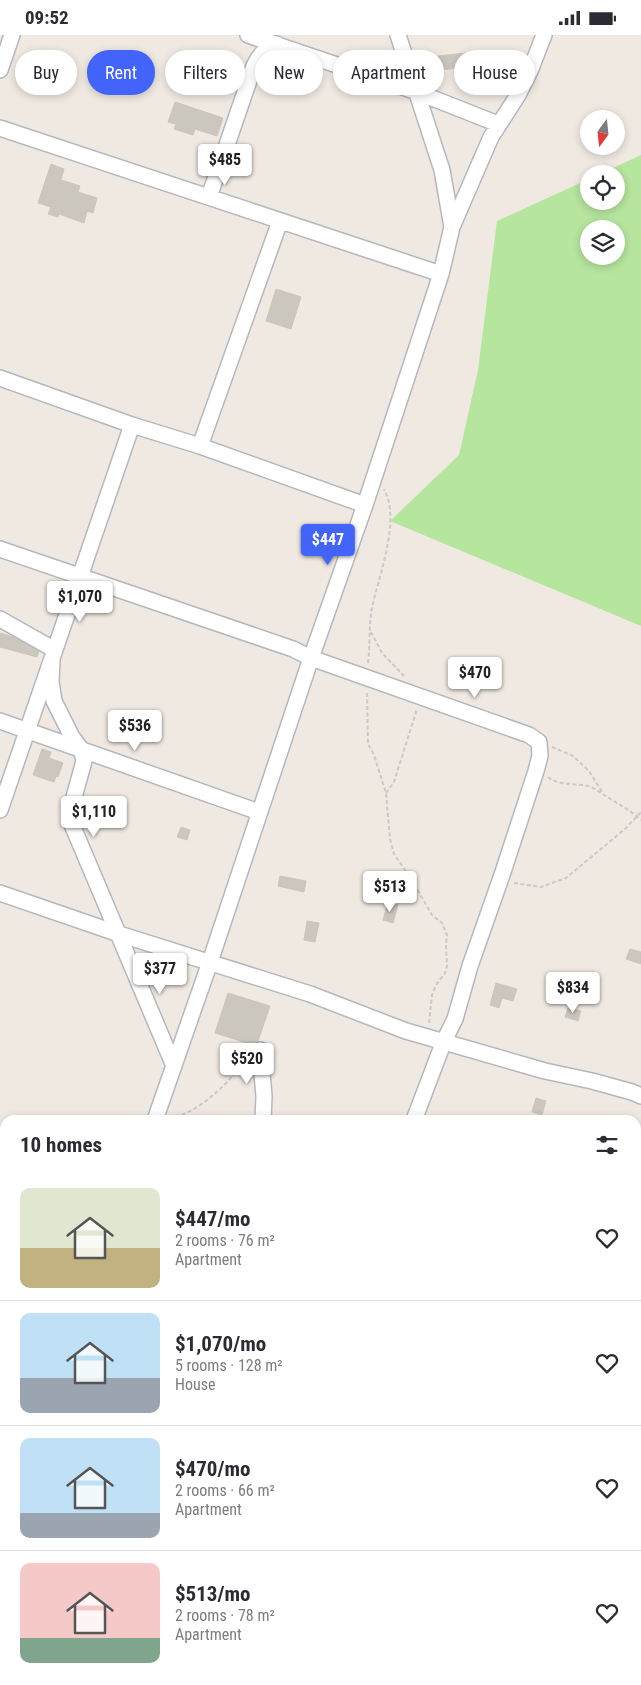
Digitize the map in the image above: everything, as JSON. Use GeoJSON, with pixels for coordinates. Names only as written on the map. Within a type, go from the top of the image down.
{"type":"FeatureCollection","features":[{"type":"Feature","properties":{"kind":"street"},"geometry":{"type":"LineString","coordinates":[[0,70],[12,35]]}},
{"type":"Feature","properties":{"kind":"street"},"geometry":{"type":"LineString","coordinates":[[248,35],[333,63]]}},
{"type":"Feature","properties":{"kind":"street"},"geometry":{"type":"LineString","coordinates":[[398,35],[403,50]]}},
{"type":"Feature","properties":{"kind":"street"},"geometry":{"type":"LineString","coordinates":[[156,1115],[210,962],[311,658],[365,505],[441,274],[452,227],[491,137],[513,103],[530,71],[544,35]]}},
{"type":"Feature","properties":{"kind":"street"},"geometry":{"type":"LineString","coordinates":[[209,197],[258,57],[267,49],[277,44]]}},
{"type":"Feature","properties":{"kind":"street"},"geometry":{"type":"LineString","coordinates":[[418,95],[442,170],[452,227]]}},
{"type":"Feature","properties":{"kind":"street"},"geometry":{"type":"LineString","coordinates":[[425,95],[498,124]]}},
{"type":"Feature","properties":{"kind":"street"},"geometry":{"type":"LineString","coordinates":[[0,128],[441,274]]}},
{"type":"Feature","properties":{"kind":"street"},"geometry":{"type":"LineString","coordinates":[[200,446],[280,221]]}},
{"type":"Feature","properties":{"kind":"street"},"geometry":{"type":"LineString","coordinates":[[0,378],[132,425],[200,446],[365,505]]}},
{"type":"Feature","properties":{"kind":"street"},"geometry":{"type":"LineString","coordinates":[[0,810],[132,425]]}},
{"type":"Feature","properties":{"kind":"street"},"geometry":{"type":"LineString","coordinates":[[0,549],[294,649],[311,658],[528,735],[539,742],[537,767],[454,1019],[438,1039],[415,1115]]}},
{"type":"Feature","properties":{"kind":"street"},"geometry":{"type":"LineString","coordinates":[[0,619],[54,655]]}},
{"type":"Feature","properties":{"kind":"street"},"geometry":{"type":"LineString","coordinates":[[54,655],[51,682],[54,701],[72,737],[81,749],[84,761],[70,817],[174,1066]]}},
{"type":"Feature","properties":{"kind":"street"},"geometry":{"type":"LineString","coordinates":[[0,721],[259,812]]}},
{"type":"Feature","properties":{"kind":"street"},"geometry":{"type":"LineString","coordinates":[[0,893],[119,934],[310,994],[406,1031],[641,1096]]}},
{"type":"Feature","properties":{"kind":"street"},"geometry":{"type":"LineString","coordinates":[[260,1050],[265,1103],[264,1115]]}},
{"type":"Feature","properties":{"kind":"path"},"geometry":{"type":"LineString","coordinates":[[368,664],[371,615],[387,546],[391,517],[387,495],[381,484]]}},
{"type":"Feature","properties":{"kind":"path"},"geometry":{"type":"LineString","coordinates":[[370,632],[382,653],[412,685],[416,694],[418,710],[394,782],[386,793]]}},
{"type":"Feature","properties":{"kind":"path"},"geometry":{"type":"LineString","coordinates":[[367,691],[368,744],[374,755],[386,793],[390,839],[394,854],[414,882],[432,915],[442,923],[447,935],[447,966],[432,995],[429,1023],[438,1039]]}},
{"type":"Feature","properties":{"kind":"path"},"geometry":{"type":"LineString","coordinates":[[536,740],[573,756],[589,771],[604,795]]}},
{"type":"Feature","properties":{"kind":"path"},"geometry":{"type":"LineString","coordinates":[[537,767],[552,780],[590,786],[641,820]]}},
{"type":"Feature","properties":{"kind":"path"},"geometry":{"type":"LineString","coordinates":[[499,883],[505,882],[541,887],[566,878],[602,849],[641,812]]}},
{"type":"Feature","properties":{"kind":"path"},"geometry":{"type":"LineString","coordinates":[[184,1115],[204,1103],[229,1080],[242,1061],[260,1050]]}},
{"type":"Feature","properties":{"kind":"green space"},"geometry":{"type":"Polygon","coordinates":[[[641,155],[641,626],[390,521],[459,455],[478,370],[497,221],[580,183],[580,210],[625,210],[625,165],[619,165],[641,155]]]}},
{"type":"Feature","properties":{"kind":"building"},"geometry":{"type":"Polygon","coordinates":[[[454,54],[454,68],[444,69],[444,55],[454,54]]]}},
{"type":"Feature","properties":{"kind":"building"},"geometry":{"type":"Polygon","coordinates":[[[175,102],[223,118],[217,136],[195,129],[193,135],[174,129],[176,124],[168,122],[175,102]]]}},
{"type":"Feature","properties":{"kind":"building"},"geometry":{"type":"Polygon","coordinates":[[[51,164],[64,169],[61,180],[80,186],[78,192],[97,198],[93,213],[87,211],[84,223],[59,214],[58,217],[48,214],[51,207],[38,203],[51,164]]]}},
{"type":"Feature","properties":{"kind":"building"},"geometry":{"type":"Polygon","coordinates":[[[276,289],[301,297],[291,329],[266,321],[276,289]]]}},
{"type":"Feature","properties":{"kind":"building"},"geometry":{"type":"Polygon","coordinates":[[[0,633],[11,636],[39,651],[37,657],[0,647],[0,633]]]}},
{"type":"Feature","properties":{"kind":"building"},"geometry":{"type":"Polygon","coordinates":[[[42,749],[51,752],[49,758],[63,763],[54,782],[33,775],[42,749]]]}},
{"type":"Feature","properties":{"kind":"building"},"geometry":{"type":"Polygon","coordinates":[[[181,827],[190,830],[187,840],[177,837],[181,827]]]}},
{"type":"Feature","properties":{"kind":"building"},"geometry":{"type":"Polygon","coordinates":[[[280,876],[306,881],[304,892],[278,886],[280,876]]]}},
{"type":"Feature","properties":{"kind":"building"},"geometry":{"type":"Polygon","coordinates":[[[388,902],[398,905],[393,923],[383,920],[388,902]]]}},
{"type":"Feature","properties":{"kind":"building"},"geometry":{"type":"Polygon","coordinates":[[[307,921],[319,923],[315,942],[304,940],[307,921]]]}},
{"type":"Feature","properties":{"kind":"building"},"geometry":{"type":"Polygon","coordinates":[[[630,949],[641,952],[641,964],[626,959],[630,949]]]}},
{"type":"Feature","properties":{"kind":"building"},"geometry":{"type":"Polygon","coordinates":[[[496,983],[517,989],[513,1001],[502,998],[499,1008],[490,1005],[496,983]]]}},
{"type":"Feature","properties":{"kind":"building"},"geometry":{"type":"Polygon","coordinates":[[[228,993],[270,1006],[258,1041],[253,1045],[215,1033],[228,993]]]}},
{"type":"Feature","properties":{"kind":"building"},"geometry":{"type":"Polygon","coordinates":[[[568,1008],[581,1011],[578,1021],[565,1017],[568,1008]]]}},
{"type":"Feature","properties":{"kind":"building"},"geometry":{"type":"Polygon","coordinates":[[[536,1098],[546,1101],[542,1115],[532,1112],[536,1098]]]}}]}
